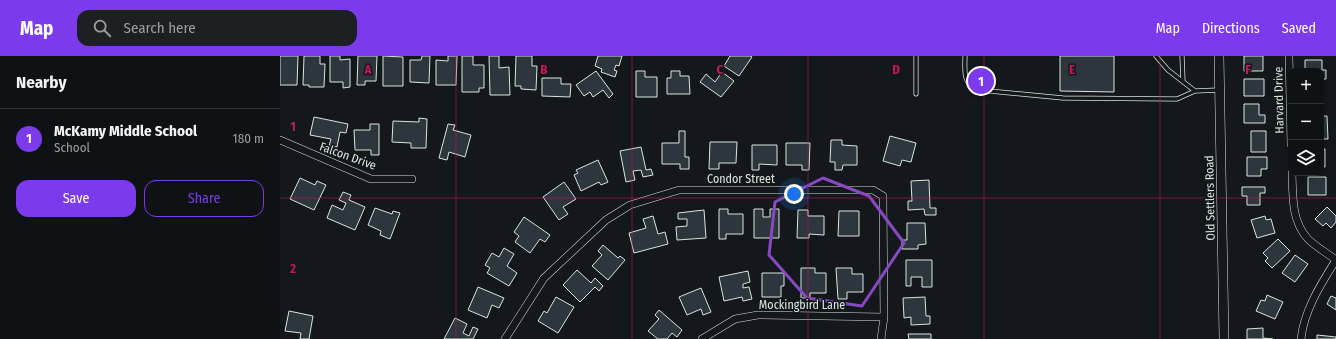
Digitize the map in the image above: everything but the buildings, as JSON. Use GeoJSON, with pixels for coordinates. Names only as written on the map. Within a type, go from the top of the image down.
{"type":"FeatureCollection","features":[{"type":"Feature","properties":{"kind":"street","name":"Old Settlers Road"},"geometry":{"type":"LineString","coordinates":[[1219,56],[1224,339]]}},
{"type":"Feature","properties":{"kind":"street","name":"Harvard Drive"},"geometry":{"type":"LineString","coordinates":[[1289,56],[1291,140]]}},
{"type":"Feature","properties":{"kind":"street","name":"Falcon Drive"},"geometry":{"type":"LineString","coordinates":[[280,140],[371,179],[412,179]]}},
{"type":"Feature","properties":{"kind":"street"},"geometry":{"type":"LineString","coordinates":[[1292,176],[1293,200],[1298,222],[1308,239],[1336,260],[1308,311],[1302,328],[1301,339]]}},
{"type":"Feature","properties":{"kind":"street","name":"Condor Street"},"geometry":{"type":"LineString","coordinates":[[505,339],[544,278],[606,220],[630,205],[679,190],[873,190],[883,196],[884,317],[881,339]]}},
{"type":"Feature","properties":{"kind":"street","name":"Mockingbird Lane"},"geometry":{"type":"LineString","coordinates":[[702,339],[735,319],[758,315],[884,317]]}},
{"type":"Feature","properties":{"kind":"lane"},"geometry":{"type":"LineString","coordinates":[[916,56],[916,94]]}},
{"type":"Feature","properties":{"kind":"lane"},"geometry":{"type":"LineString","coordinates":[[965,56],[966,81],[971,87],[979,90],[1063,98],[1177,99],[1196,91],[1220,90]]}},
{"type":"Feature","properties":{"kind":"lane"},"geometry":{"type":"LineString","coordinates":[[1156,56],[1168,70],[1196,91]]}},
{"type":"Feature","properties":{"kind":"lane"},"geometry":{"type":"LineString","coordinates":[[1182,56],[1183,81]]}},
{"type":"Feature","properties":{"kind":"highlighted area"},"geometry":{"type":"Polygon","coordinates":[[[823,178],[869,196],[904,243],[862,306],[807,298],[769,255],[775,202],[823,178]]]}},
{"type":"Feature","properties":{"kind":"place","name":"McKamy Middle School"},"geometry":{"type":"Point","coordinates":[981,81]}}]}
